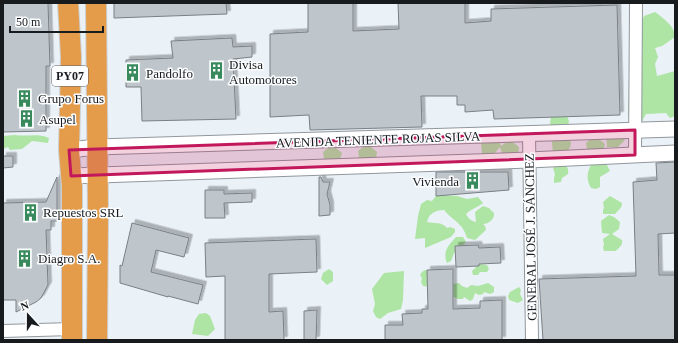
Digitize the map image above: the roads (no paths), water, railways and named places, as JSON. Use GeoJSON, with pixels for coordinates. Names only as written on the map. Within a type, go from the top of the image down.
{"type":"FeatureCollection","features":[{"type":"Feature","properties":{"kind":"highway","name":"PY07"},"geometry":{"type":"LineString","coordinates":[[68,3],[71,57],[83,148],[97,176],[98,214],[96,340]]}},
{"type":"Feature","properties":{"kind":"highway","name":"PY07"},"geometry":{"type":"LineString","coordinates":[[72,335],[71,176],[83,148],[96,3]]}},
{"type":"Feature","properties":{"kind":"street"},"geometry":{"type":"LineString","coordinates":[[635,155],[636,3]]}},
{"type":"Feature","properties":{"kind":"street","name":"AVENIDA TENIENTE ROJAS SILVA"},"geometry":{"type":"LineString","coordinates":[[83,148],[675,129]]}},
{"type":"Feature","properties":{"kind":"street","name":"GENERAL JOSÉ J. SÁNCHEZ"},"geometry":{"type":"LineString","coordinates":[[529,134],[532,340]]}},
{"type":"Feature","properties":{"kind":"street","name":"AVENIDA TENIENTE ROJAS SILVA"},"geometry":{"type":"LineString","coordinates":[[97,176],[675,153]]}},
{"type":"Feature","properties":{"kind":"street"},"geometry":{"type":"LineString","coordinates":[[71,176],[97,176]]}},
{"type":"Feature","properties":{"kind":"street"},"geometry":{"type":"LineString","coordinates":[[3,331],[72,335]]}},
{"type":"Feature","properties":{"kind":"place","name":"Divisa Automotores"},"geometry":{"type":"Point","coordinates":[216,71]}},
{"type":"Feature","properties":{"kind":"place","name":"Pandolfo"},"geometry":{"type":"Point","coordinates":[133,73]}},
{"type":"Feature","properties":{"kind":"place","name":"Grupo Forus"},"geometry":{"type":"Point","coordinates":[25,98]}},
{"type":"Feature","properties":{"kind":"place","name":"Asupel"},"geometry":{"type":"Point","coordinates":[26,119]}},
{"type":"Feature","properties":{"kind":"place","name":"Vivienda"},"geometry":{"type":"Point","coordinates":[472,181]}},
{"type":"Feature","properties":{"kind":"place","name":"Repuestos SRL"},"geometry":{"type":"Point","coordinates":[30,212]}},
{"type":"Feature","properties":{"kind":"place","name":"Diagro S.A."},"geometry":{"type":"Point","coordinates":[25,258]}}]}
